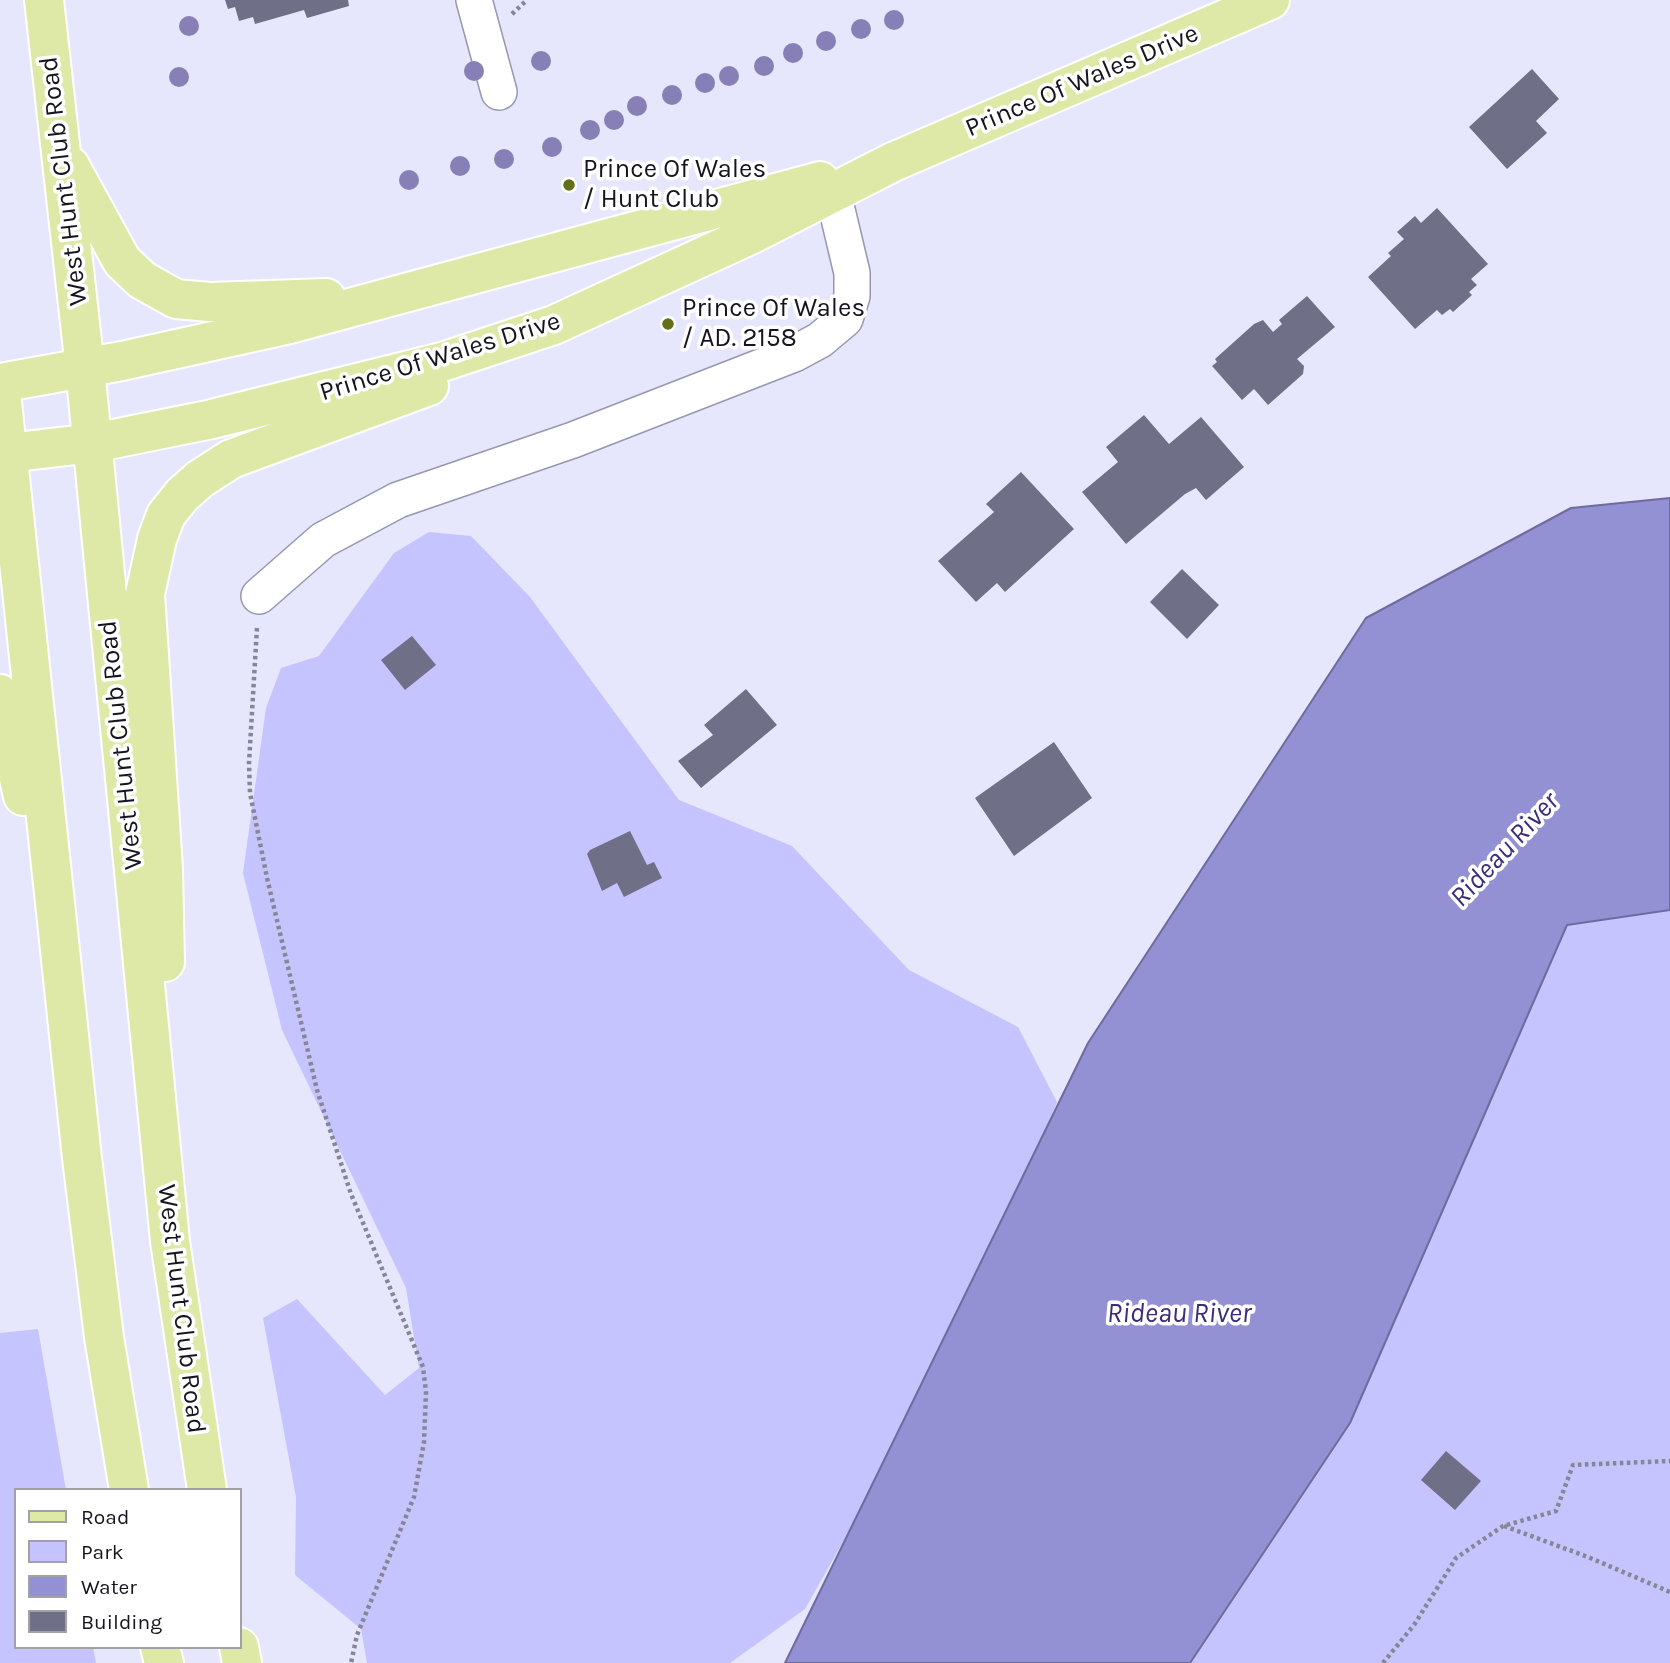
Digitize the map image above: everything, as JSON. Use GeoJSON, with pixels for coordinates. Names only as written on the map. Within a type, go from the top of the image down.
{"type":"FeatureCollection","features":[{"type":"Feature","properties":{"kind":"main road","name":"West Hunt Club Road"},"geometry":{"type":"LineString","coordinates":[[44,0],[93,443],[170,1241],[206,1488]]}},
{"type":"Feature","properties":{"kind":"main road","name":"Prince Of Wales Drive"},"geometry":{"type":"LineString","coordinates":[[4,454],[93,443],[212,419],[442,362],[554,325],[750,235],[893,162],[1270,0]]}},
{"type":"Feature","properties":{"kind":"main road"},"geometry":{"type":"LineString","coordinates":[[58,144],[122,261],[142,280],[176,299],[210,302],[391,296]]}},
{"type":"Feature","properties":{"kind":"main road","name":"Prince Of Wales Drive"},"geometry":{"type":"LineString","coordinates":[[0,383],[85,368],[290,324],[893,162]]}},
{"type":"Feature","properties":{"kind":"main road"},"geometry":{"type":"LineString","coordinates":[[170,1241],[163,867],[145,594],[161,527],[182,495],[232,459],[416,392],[554,325]]}},
{"type":"Feature","properties":{"kind":"main road"},"geometry":{"type":"LineString","coordinates":[[0,383],[4,454],[104,1337],[129,1488]]}},
{"type":"Feature","properties":{"kind":"main road"},"geometry":{"type":"LineString","coordinates":[[0,694],[62,972]]}},
{"type":"Feature","properties":{"kind":"lane"},"geometry":{"type":"LineString","coordinates":[[474,0],[499,92]]}},
{"type":"Feature","properties":{"kind":"lane"},"geometry":{"type":"LineString","coordinates":[[259,596],[324,540],[398,500],[573,440],[794,354],[820,340],[845,319],[852,296],[852,273],[833,193]]}},
{"type":"Feature","properties":{"kind":"path"},"geometry":{"type":"LineString","coordinates":[[259,596],[249,763],[250,793],[267,878],[317,1090],[351,1194],[423,1367],[426,1392],[424,1442],[414,1497],[357,1635],[351,1663]]}},
{"type":"Feature","properties":{"kind":"path"},"geometry":{"type":"LineString","coordinates":[[1383,1663],[1414,1625],[1456,1558],[1503,1526],[1556,1511],[1573,1465],[1670,1461]]}},
{"type":"Feature","properties":{"kind":"path"},"geometry":{"type":"LineString","coordinates":[[1503,1526],[1670,1592]]}},
{"type":"Feature","properties":{"kind":"green space"},"geometry":{"type":"Polygon","coordinates":[[[429,532],[471,536],[530,597],[679,800],[792,846],[909,970],[1018,1027],[1057,1102],[979,1302],[805,1609],[730,1663],[367,1663],[361,1629],[295,1575],[296,1497],[263,1318],[297,1299],[385,1395],[419,1368],[406,1288],[282,1030],[243,873],[266,708],[281,668],[319,656],[394,553],[429,532]]]}},
{"type":"Feature","properties":{"kind":"green space"},"geometry":{"type":"Polygon","coordinates":[[[1670,910],[1670,1663],[1190,1663],[1350,1423],[1567,925],[1670,910]]]}},
{"type":"Feature","properties":{"kind":"green space"},"geometry":{"type":"Polygon","coordinates":[[[38,1329],[66,1488],[14,1488],[14,1649],[93,1649],[96,1663],[0,1663],[0,1333],[38,1329]]]}},
{"type":"Feature","properties":{"kind":"water","name":"Rideau River"},"geometry":{"type":"Polygon","coordinates":[[[1670,498],[1670,910],[1567,925],[1350,1423],[1190,1663],[785,1663],[1088,1043],[1366,618],[1571,508],[1670,498]]]}},
{"type":"Feature","properties":{"kind":"building"},"geometry":{"type":"Polygon","coordinates":[[[225,0],[348,0],[349,6],[307,18],[304,10],[255,24],[253,17],[239,21],[235,7],[228,9],[225,0]]]}},
{"type":"Feature","properties":{"kind":"building"},"geometry":{"type":"Polygon","coordinates":[[[1532,69],[1559,99],[1536,121],[1547,133],[1507,169],[1469,127],[1532,69]]]}},
{"type":"Feature","properties":{"kind":"building"},"geometry":{"type":"Polygon","coordinates":[[[1437,208],[1488,264],[1471,279],[1477,285],[1469,292],[1472,295],[1453,312],[1450,309],[1442,315],[1437,310],[1415,329],[1368,277],[1391,256],[1388,253],[1404,239],[1397,232],[1415,216],[1421,223],[1437,208]]]}},
{"type":"Feature","properties":{"kind":"building"},"geometry":{"type":"Polygon","coordinates":[[[1307,296],[1335,327],[1297,359],[1304,366],[1303,374],[1268,405],[1254,389],[1242,400],[1212,366],[1217,362],[1215,359],[1254,324],[1263,320],[1273,332],[1282,324],[1279,320],[1307,296]]]}},
{"type":"Feature","properties":{"kind":"building"},"geometry":{"type":"Polygon","coordinates":[[[1144,415],[1169,444],[1201,417],[1244,467],[1206,500],[1196,488],[1185,494],[1126,544],[1082,492],[1118,462],[1106,447],[1144,415]]]}},
{"type":"Feature","properties":{"kind":"building"},"geometry":{"type":"Polygon","coordinates":[[[1021,472],[1074,529],[1005,592],[997,583],[976,602],[938,561],[994,512],[986,504],[1021,472]]]}},
{"type":"Feature","properties":{"kind":"building"},"geometry":{"type":"Polygon","coordinates":[[[1182,569],[1219,605],[1187,639],[1150,602],[1182,569]]]}},
{"type":"Feature","properties":{"kind":"building"},"geometry":{"type":"Polygon","coordinates":[[[412,636],[436,665],[405,690],[381,660],[412,636]]]}},
{"type":"Feature","properties":{"kind":"building"},"geometry":{"type":"Polygon","coordinates":[[[746,689],[777,725],[701,788],[678,761],[713,735],[704,725],[746,689]]]}},
{"type":"Feature","properties":{"kind":"building"},"geometry":{"type":"Polygon","coordinates":[[[1054,742],[1092,798],[1014,856],[975,798],[1054,742]]]}},
{"type":"Feature","properties":{"kind":"building"},"geometry":{"type":"Polygon","coordinates":[[[630,831],[647,865],[654,862],[662,878],[624,897],[617,883],[602,891],[587,854],[590,850],[630,831]]]}},
{"type":"Feature","properties":{"kind":"building"},"geometry":{"type":"Polygon","coordinates":[[[1446,1451],[1481,1481],[1455,1510],[1421,1480],[1446,1451]]]}},
{"type":"Feature","properties":{"kind":"place","name":"Prince Of Wales / Hunt Club"},"geometry":{"type":"Point","coordinates":[569,185]}},
{"type":"Feature","properties":{"kind":"place","name":"Prince Of Wales / AD. 2158"},"geometry":{"type":"Point","coordinates":[668,324]}}]}
